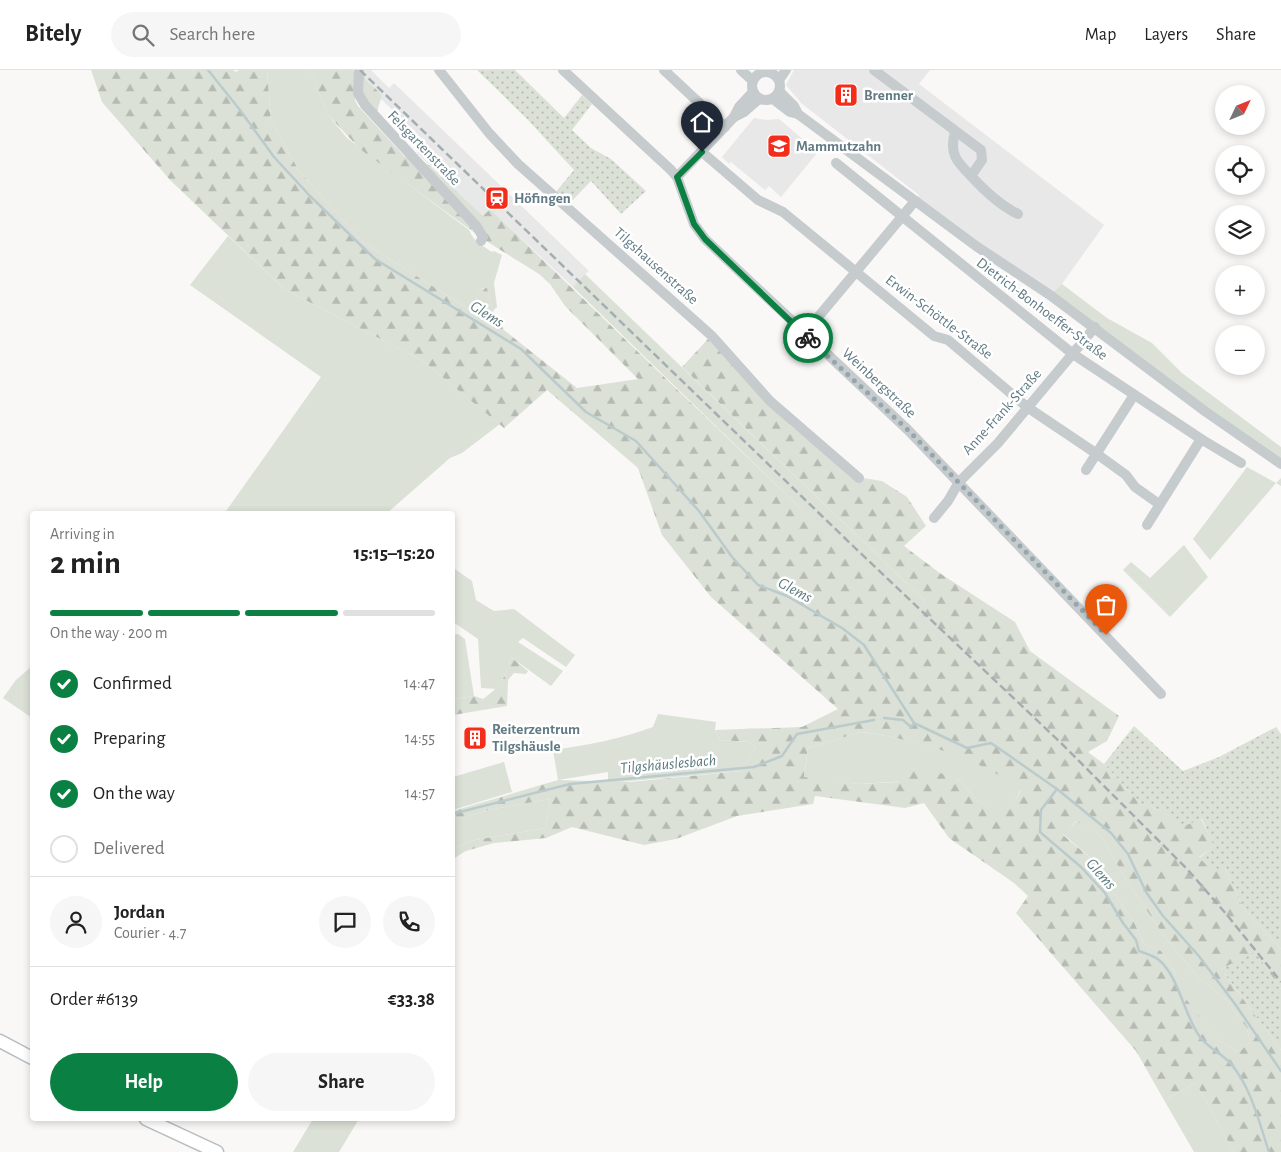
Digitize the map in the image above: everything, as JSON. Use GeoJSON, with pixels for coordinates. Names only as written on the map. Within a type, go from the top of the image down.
{"type":"FeatureCollection","features":[{"type":"Feature","properties":{"kind":"main road"},"geometry":{"type":"LineString","coordinates":[[0,1041],[30,1057]]}},
{"type":"Feature","properties":{"kind":"main road"},"geometry":{"type":"LineString","coordinates":[[150,1121],[217,1152]]}},
{"type":"Feature","properties":{"kind":"street","name":"Felsgartenstraße"},"geometry":{"type":"LineString","coordinates":[[359,70],[357,86],[361,99],[375,118],[477,227],[483,237],[481,240]]}},
{"type":"Feature","properties":{"kind":"street","name":"Tilgshausenstraße"},"geometry":{"type":"LineString","coordinates":[[439,70],[489,133],[518,164],[701,327],[777,407],[859,478]]}},
{"type":"Feature","properties":{"kind":"street","name":"Weinbergstraße"},"geometry":{"type":"LineString","coordinates":[[563,70],[677,177],[694,224],[705,239],[908,430],[1161,694]]}},
{"type":"Feature","properties":{"kind":"street"},"geometry":{"type":"LineString","coordinates":[[664,70],[724,127]]}},
{"type":"Feature","properties":{"kind":"street"},"geometry":{"type":"LineString","coordinates":[[741,70],[755,83],[766,101],[786,70]]}},
{"type":"Feature","properties":{"kind":"street"},"geometry":{"type":"LineString","coordinates":[[874,70],[980,150],[982,160],[971,176]]}},
{"type":"Feature","properties":{"kind":"street"},"geometry":{"type":"LineString","coordinates":[[677,177],[734,117],[755,83]]}},
{"type":"Feature","properties":{"kind":"street"},"geometry":{"type":"LineString","coordinates":[[755,83],[776,83]]}},
{"type":"Feature","properties":{"kind":"street"},"geometry":{"type":"LineString","coordinates":[[776,83],[790,112],[798,114],[915,201],[1095,327],[1206,412],[1281,464]]}},
{"type":"Feature","properties":{"kind":"street"},"geometry":{"type":"LineString","coordinates":[[955,132],[951,146],[955,158],[971,176],[1004,205],[1018,214]]}},
{"type":"Feature","properties":{"kind":"street","name":"Erwin-Schöttle-Straße"},"geometry":{"type":"LineString","coordinates":[[702,152],[758,200],[783,212],[934,336],[948,340],[1028,407],[1126,475],[1135,487],[1159,504]]}},
{"type":"Feature","properties":{"kind":"street","name":"Dietrich-Bonhoeffer-Straße"},"geometry":{"type":"LineString","coordinates":[[836,163],[1073,354],[1202,439],[1241,462]]}},
{"type":"Feature","properties":{"kind":"street"},"geometry":{"type":"LineString","coordinates":[[804,334],[915,201]]}},
{"type":"Feature","properties":{"kind":"street","name":"Anne-Frank-Straße"},"geometry":{"type":"LineString","coordinates":[[934,518],[948,501],[958,482],[998,442],[1095,327]]}},
{"type":"Feature","properties":{"kind":"street"},"geometry":{"type":"LineString","coordinates":[[1086,470],[1134,395]]}},
{"type":"Feature","properties":{"kind":"street"},"geometry":{"type":"LineString","coordinates":[[1147,525],[1202,439]]}},
{"type":"Feature","properties":{"kind":"shaded area"},"geometry":{"type":"Polygon","coordinates":[[[364,70],[371,70],[389,88],[394,83],[589,271],[584,275],[780,465],[577,283],[573,287],[490,209],[483,216],[417,153],[425,141],[422,138],[420,140],[415,135],[416,133],[380,98],[382,95],[363,77],[364,70]]]}},
{"type":"Feature","properties":{"kind":"shaded area"},"geometry":{"type":"Polygon","coordinates":[[[794,70],[930,70],[919,84],[1104,225],[1062,284],[1050,295],[915,201],[919,195],[801,103],[786,85],[794,70]]]}},
{"type":"Feature","properties":{"kind":"shaded area"},"geometry":{"type":"Polygon","coordinates":[[[754,118],[766,120],[779,119],[818,152],[781,197],[769,186],[765,190],[731,162],[729,164],[722,157],[754,118]]]}},
{"type":"Feature","properties":{"kind":"green space"},"geometry":{"type":"Polygon","coordinates":[[[91,70],[233,70],[236,72],[239,70],[267,70],[271,121],[299,171],[363,242],[473,312],[479,289],[487,288],[493,311],[504,330],[577,388],[638,379],[565,306],[550,284],[539,274],[483,239],[360,149],[328,115],[310,70],[353,70],[356,73],[355,100],[358,106],[405,157],[430,166],[483,216],[490,209],[910,614],[925,601],[682,367],[708,339],[792,427],[837,462],[863,478],[882,481],[907,497],[926,526],[904,546],[941,574],[1015,622],[1030,651],[1119,716],[1107,741],[1088,752],[1104,764],[1140,803],[1162,811],[1184,825],[1201,819],[1215,846],[1199,857],[1225,868],[1243,908],[1281,949],[1281,989],[1255,953],[1221,969],[1281,1050],[1281,1152],[1234,1152],[1196,1083],[1164,1100],[1136,1051],[1016,913],[1028,896],[1014,883],[949,838],[924,803],[905,808],[815,796],[813,804],[737,816],[676,839],[644,845],[572,827],[546,838],[494,843],[466,851],[455,858],[455,847],[475,840],[546,828],[550,799],[488,810],[460,819],[455,818],[455,810],[558,780],[630,782],[742,771],[756,748],[750,742],[720,740],[715,730],[802,727],[838,709],[711,597],[662,535],[638,468],[547,390],[504,428],[423,361],[284,289],[170,180],[102,102],[91,70]],[[861,732],[808,748],[804,777],[858,784],[898,782],[912,765],[957,778],[980,803],[1009,810],[1021,791],[1005,779],[967,759],[945,751],[861,732]],[[1076,821],[1063,835],[1100,866],[1110,888],[1133,920],[1144,944],[1161,951],[1175,972],[1186,999],[1218,1040],[1239,1052],[1250,1042],[1247,1028],[1226,1000],[1198,977],[1167,940],[1124,877],[1101,835],[1076,821]]]}},
{"type":"Feature","properties":{"kind":"green space"},"geometry":{"type":"Polygon","coordinates":[[[267,70],[310,70],[328,115],[347,138],[469,230],[473,237],[482,245],[492,252],[494,251],[502,255],[494,283],[497,307],[493,311],[487,288],[479,289],[473,312],[363,242],[299,171],[271,121],[267,70]]]}},
{"type":"Feature","properties":{"kind":"green space"},"geometry":{"type":"Polygon","coordinates":[[[477,70],[515,70],[564,118],[582,95],[592,104],[572,130],[591,148],[611,159],[646,191],[621,214],[591,181],[570,203],[555,193],[574,170],[527,119],[477,70]]]}},
{"type":"Feature","properties":{"kind":"green space"},"geometry":{"type":"Polygon","coordinates":[[[363,77],[382,95],[375,118],[361,99],[363,77]]]}},
{"type":"Feature","properties":{"kind":"green space"},"geometry":{"type":"Polygon","coordinates":[[[228,236],[284,289],[423,361],[500,424],[462,453],[450,458],[389,511],[226,511],[321,377],[190,285],[228,236]]]}},
{"type":"Feature","properties":{"kind":"green space"},"geometry":{"type":"Polygon","coordinates":[[[585,274],[925,601],[910,615],[573,287],[585,274]]]}},
{"type":"Feature","properties":{"kind":"green space"},"geometry":{"type":"Polygon","coordinates":[[[1062,284],[1107,318],[1152,343],[1182,373],[1281,447],[1281,464],[1050,295],[1062,284]]]}},
{"type":"Feature","properties":{"kind":"green space"},"geometry":{"type":"Polygon","coordinates":[[[1247,467],[1276,483],[1210,560],[1193,539],[1247,467]]]}},
{"type":"Feature","properties":{"kind":"green space"},"geometry":{"type":"Polygon","coordinates":[[[1281,478],[1281,486],[1276,483],[1281,478]]]}},
{"type":"Feature","properties":{"kind":"green space"},"geometry":{"type":"Polygon","coordinates":[[[1184,545],[1208,577],[1170,617],[1123,570],[1131,562],[1150,578],[1184,545]]]}},
{"type":"Feature","properties":{"kind":"green space"},"geometry":{"type":"Polygon","coordinates":[[[455,569],[472,581],[476,600],[494,611],[514,609],[575,655],[566,667],[523,638],[518,642],[563,671],[551,686],[511,657],[508,669],[497,689],[481,688],[478,639],[455,623],[455,569]]]}},
{"type":"Feature","properties":{"kind":"green space"},"geometry":{"type":"Polygon","coordinates":[[[458,634],[465,639],[474,696],[455,699],[455,635],[458,634]]]}},
{"type":"Feature","properties":{"kind":"green space"},"geometry":{"type":"Polygon","coordinates":[[[511,657],[528,671],[526,674],[514,673],[508,680],[507,706],[455,715],[455,699],[474,696],[483,699],[502,681],[511,657]]]}},
{"type":"Feature","properties":{"kind":"green space"},"geometry":{"type":"Polygon","coordinates":[[[30,668],[30,717],[3,698],[16,680],[30,668]]]}},
{"type":"Feature","properties":{"kind":"green space"},"geometry":{"type":"Polygon","coordinates":[[[658,714],[716,722],[715,730],[720,740],[750,742],[756,748],[742,771],[608,783],[608,772],[558,780],[553,750],[604,741],[653,727],[658,714]]]}},
{"type":"Feature","properties":{"kind":"green space"},"geometry":{"type":"Polygon","coordinates":[[[1134,726],[1183,771],[1219,757],[1276,727],[1281,734],[1281,949],[1243,908],[1225,868],[1212,870],[1199,858],[1214,846],[1202,819],[1184,826],[1162,811],[1140,803],[1104,764],[1134,726]]]}},
{"type":"Feature","properties":{"kind":"green space"},"geometry":{"type":"Polygon","coordinates":[[[861,732],[912,742],[965,758],[1006,778],[1021,790],[1009,811],[980,803],[957,778],[858,784],[804,778],[808,748],[861,732]]]}},
{"type":"Feature","properties":{"kind":"green space"},"geometry":{"type":"Polygon","coordinates":[[[504,762],[512,792],[455,809],[455,776],[504,762]]]}},
{"type":"Feature","properties":{"kind":"green space"},"geometry":{"type":"Polygon","coordinates":[[[550,799],[546,828],[475,840],[455,847],[455,818],[460,819],[488,810],[550,799]]]}},
{"type":"Feature","properties":{"kind":"green space"},"geometry":{"type":"Polygon","coordinates":[[[1077,821],[1101,835],[1124,877],[1167,940],[1198,977],[1226,1000],[1247,1028],[1250,1042],[1239,1052],[1218,1040],[1185,999],[1175,972],[1161,951],[1144,944],[1133,920],[1110,888],[1100,866],[1063,834],[1077,821]]]}},
{"type":"Feature","properties":{"kind":"green space"},"geometry":{"type":"Polygon","coordinates":[[[1255,952],[1281,989],[1281,1050],[1221,969],[1255,952]]]}},
{"type":"Feature","properties":{"kind":"green space"},"geometry":{"type":"Polygon","coordinates":[[[1196,1083],[1234,1152],[1194,1152],[1164,1100],[1196,1083]]]}},
{"type":"Feature","properties":{"kind":"green space"},"geometry":{"type":"Polygon","coordinates":[[[312,1121],[358,1121],[339,1152],[293,1152],[312,1121]]]}},
{"type":"Feature","properties":{"kind":"waterway","name":"Glems"},"geometry":{"type":"LineString","coordinates":[[208,70],[274,157],[310,196],[375,259],[521,349],[586,412],[636,441],[699,511],[732,557],[758,585],[787,596],[842,628],[864,645],[914,723],[967,748],[991,743],[1057,789],[1041,810],[1040,832],[1081,867],[1105,893],[1136,940],[1139,951],[1159,960],[1166,967],[1177,986],[1194,1028],[1200,1037],[1232,1065],[1245,1085],[1269,1152]]}},
{"type":"Feature","properties":{"kind":"waterway"},"geometry":{"type":"LineString","coordinates":[[884,718],[903,720],[911,727],[914,723]]}},
{"type":"Feature","properties":{"kind":"waterway","name":"Tilgshäuslesbach"},"geometry":{"type":"LineString","coordinates":[[455,813],[570,784],[754,767],[782,756],[797,734],[874,720]]}},
{"type":"Feature","properties":{"kind":"waterway"},"geometry":{"type":"LineString","coordinates":[[1057,789],[1111,833],[1128,854],[1146,892],[1163,916],[1198,955],[1235,1004],[1281,1071]]}},
{"type":"Feature","properties":{"kind":"railway"},"geometry":{"type":"LineString","coordinates":[[360,70],[852,545],[1063,745],[1188,870],[1281,982]]}},
{"type":"Feature","properties":{"kind":"way so far"},"geometry":{"type":"LineString","coordinates":[[808,338],[908,430],[1106,635]]}},
{"type":"Feature","properties":{"kind":"place","name":"Brenner"},"geometry":{"type":"Point","coordinates":[846,95]}},
{"type":"Feature","properties":{"kind":"place","name":"Mammutzahn"},"geometry":{"type":"Point","coordinates":[779,146]}},
{"type":"Feature","properties":{"kind":"place","name":"Höfingen"},"geometry":{"type":"Point","coordinates":[497,198]}},
{"type":"Feature","properties":{"kind":"place","name":"Reiterzentrum Tilgshäusle"},"geometry":{"type":"Point","coordinates":[475,738]}},
{"type":"Feature","properties":{"kind":"route"},"geometry":{"type":"LineString","coordinates":[[702,152],[677,177],[694,224],[705,239],[808,338]]}}]}
